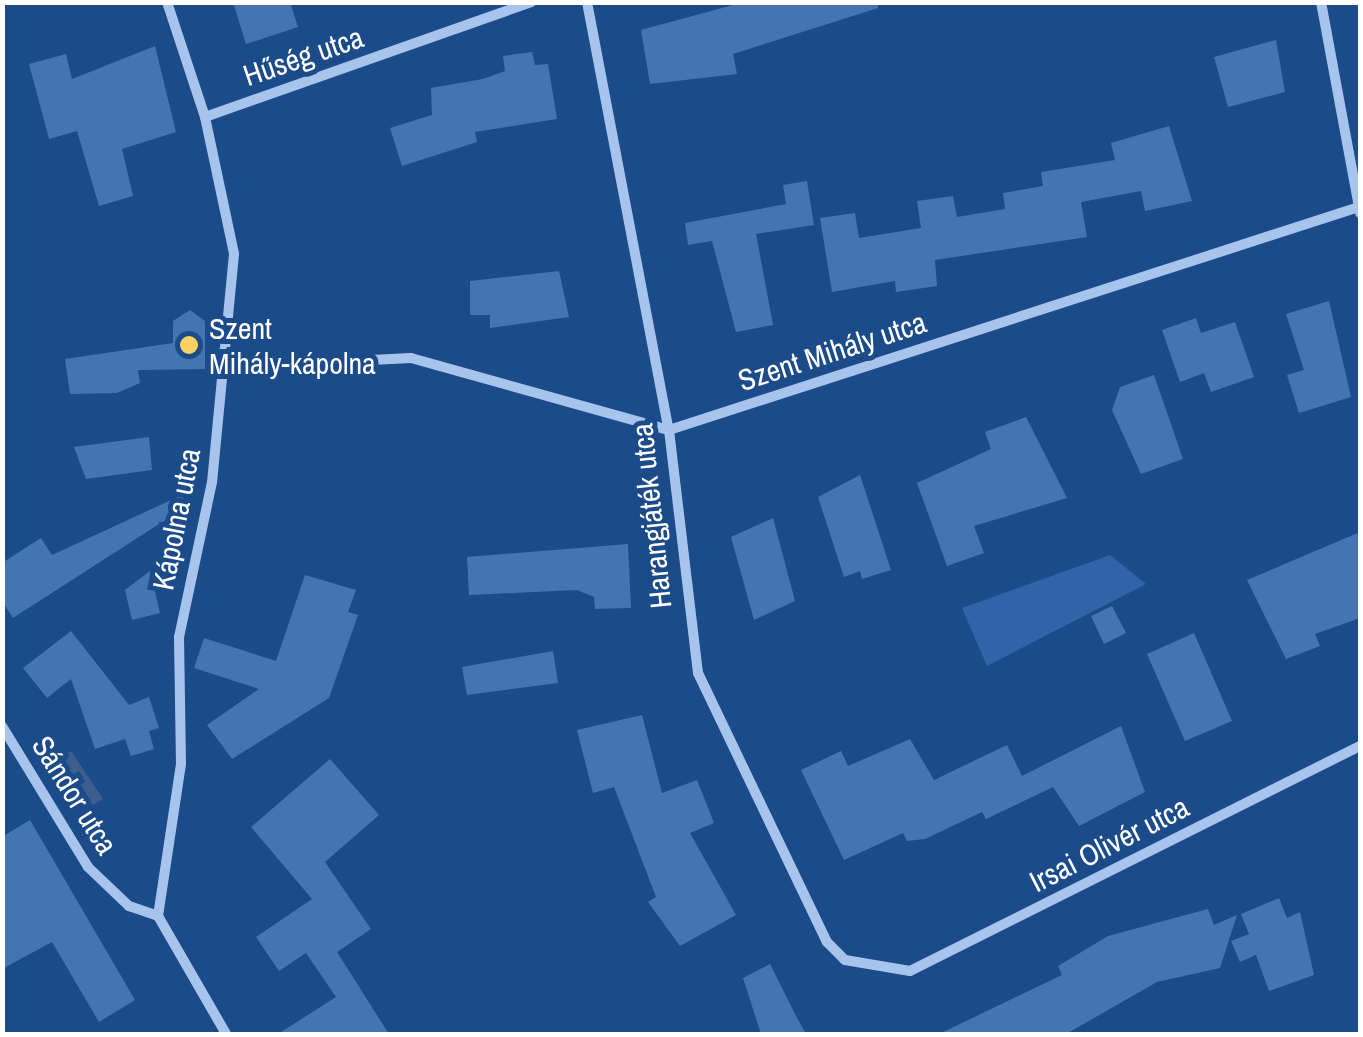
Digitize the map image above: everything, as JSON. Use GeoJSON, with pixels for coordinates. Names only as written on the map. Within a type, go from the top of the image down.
{"type":"FeatureCollection","features":[{"type":"Feature","properties":{"kind":"street","name":"Kápolna utca"},"geometry":{"type":"LineString","coordinates":[[158,916],[181,764],[179,637],[212,482],[233,285],[231,222],[204,117],[167,2]]}},
{"type":"Feature","properties":{"kind":"street","name":"Hűség utca"},"geometry":{"type":"LineString","coordinates":[[204,117],[531,2]]}},
{"type":"Feature","properties":{"kind":"street","name":"Harangjáték utca"},"geometry":{"type":"LineString","coordinates":[[586,2],[669,430],[698,673],[827,942],[877,972]]}},
{"type":"Feature","properties":{"kind":"street"},"geometry":{"type":"LineString","coordinates":[[1321,2],[1360,210]]}},
{"type":"Feature","properties":{"kind":"street","name":"Szent Mihály utca"},"geometry":{"type":"LineString","coordinates":[[669,430],[1360,210]]}},
{"type":"Feature","properties":{"kind":"street"},"geometry":{"type":"LineString","coordinates":[[312,362],[412,358],[669,430]]}},
{"type":"Feature","properties":{"kind":"street","name":"Sándor utca"},"geometry":{"type":"LineString","coordinates":[[2,726],[88,867],[129,906],[158,916]]}},
{"type":"Feature","properties":{"kind":"street","name":"Irsai Olivér utca"},"geometry":{"type":"LineString","coordinates":[[877,972],[937,959],[1360,746]]}},
{"type":"Feature","properties":{"kind":"street"},"geometry":{"type":"LineString","coordinates":[[158,916],[226,1034]]}},
{"type":"Feature","properties":{"kind":"shaded area"},"geometry":{"type":"Polygon","coordinates":[[[1110,555],[1146,584],[987,666],[962,608],[1110,555]]]}},
{"type":"Feature","properties":{"kind":"shaded area"},"geometry":{"type":"Polygon","coordinates":[[[71,751],[103,799],[91,806],[59,760],[71,751]]]}},
{"type":"Feature","properties":{"kind":"building"},"geometry":{"type":"Polygon","coordinates":[[[233,2],[290,2],[298,27],[246,44],[233,2]]]}},
{"type":"Feature","properties":{"kind":"building"},"geometry":{"type":"Polygon","coordinates":[[[744,2],[878,2],[878,8],[733,54],[737,74],[650,84],[641,30],[744,2]]]}},
{"type":"Feature","properties":{"kind":"building"},"geometry":{"type":"Polygon","coordinates":[[[1276,40],[1285,92],[1228,107],[1214,57],[1276,40]]]}},
{"type":"Feature","properties":{"kind":"building"},"geometry":{"type":"Polygon","coordinates":[[[155,46],[176,132],[122,149],[133,196],[99,206],[77,131],[49,139],[29,64],[66,54],[72,79],[155,46]]]}},
{"type":"Feature","properties":{"kind":"building"},"geometry":{"type":"Polygon","coordinates":[[[532,52],[535,65],[548,64],[557,119],[475,132],[477,142],[402,166],[390,128],[432,115],[431,88],[483,79],[505,71],[503,56],[532,52]]]}},
{"type":"Feature","properties":{"kind":"building"},"geometry":{"type":"Polygon","coordinates":[[[1169,126],[1192,201],[1145,211],[1141,191],[1081,202],[1087,237],[935,260],[937,286],[896,292],[895,281],[832,292],[820,218],[855,213],[859,238],[921,228],[917,201],[953,196],[957,217],[1005,209],[1003,193],[1043,186],[1041,172],[1115,160],[1111,143],[1169,126]]]}},
{"type":"Feature","properties":{"kind":"building"},"geometry":{"type":"Polygon","coordinates":[[[807,181],[814,225],[756,234],[773,325],[736,332],[712,241],[688,245],[685,223],[786,204],[783,185],[807,181]]]}},
{"type":"Feature","properties":{"kind":"building"},"geometry":{"type":"Polygon","coordinates":[[[559,271],[569,317],[490,328],[490,315],[470,315],[470,281],[559,271]]]}},
{"type":"Feature","properties":{"kind":"building"},"geometry":{"type":"Polygon","coordinates":[[[1329,301],[1351,397],[1299,413],[1287,375],[1304,370],[1286,314],[1329,301]]]}},
{"type":"Feature","properties":{"kind":"building"},"geometry":{"type":"Polygon","coordinates":[[[190,310],[205,321],[205,369],[138,370],[140,383],[117,393],[70,394],[65,359],[173,343],[173,321],[190,310]]]}},
{"type":"Feature","properties":{"kind":"building"},"geometry":{"type":"Polygon","coordinates":[[[1196,318],[1201,333],[1235,322],[1254,377],[1211,392],[1204,373],[1180,382],[1162,330],[1196,318]]]}},
{"type":"Feature","properties":{"kind":"building"},"geometry":{"type":"Polygon","coordinates":[[[1154,375],[1183,459],[1141,474],[1112,410],[1120,387],[1154,375]]]}},
{"type":"Feature","properties":{"kind":"building"},"geometry":{"type":"Polygon","coordinates":[[[1026,417],[1067,498],[974,526],[984,553],[947,566],[917,483],[991,449],[985,432],[1026,417]]]}},
{"type":"Feature","properties":{"kind":"building"},"geometry":{"type":"Polygon","coordinates":[[[149,437],[152,470],[86,479],[74,447],[149,437]]]}},
{"type":"Feature","properties":{"kind":"building"},"geometry":{"type":"Polygon","coordinates":[[[860,475],[891,570],[862,579],[860,571],[844,577],[818,497],[860,475]]]}},
{"type":"Feature","properties":{"kind":"building"},"geometry":{"type":"Polygon","coordinates":[[[182,495],[187,506],[13,618],[2,601],[2,563],[41,538],[52,555],[182,495]]]}},
{"type":"Feature","properties":{"kind":"building"},"geometry":{"type":"Polygon","coordinates":[[[773,518],[795,601],[754,620],[731,537],[773,518]]]}},
{"type":"Feature","properties":{"kind":"building"},"geometry":{"type":"Polygon","coordinates":[[[1360,532],[1360,618],[1315,634],[1320,646],[1286,659],[1247,580],[1360,532]]]}},
{"type":"Feature","properties":{"kind":"building"},"geometry":{"type":"Polygon","coordinates":[[[628,544],[631,608],[595,609],[594,597],[577,590],[469,595],[467,557],[628,544]]]}},
{"type":"Feature","properties":{"kind":"building"},"geometry":{"type":"Polygon","coordinates":[[[150,571],[160,613],[132,620],[125,590],[150,571]]]}},
{"type":"Feature","properties":{"kind":"building"},"geometry":{"type":"Polygon","coordinates":[[[305,575],[356,590],[348,612],[358,615],[329,698],[232,759],[207,725],[259,689],[194,668],[204,638],[276,661],[305,575]]]}},
{"type":"Feature","properties":{"kind":"building"},"geometry":{"type":"Polygon","coordinates":[[[1112,606],[1126,633],[1104,644],[1091,616],[1112,606]]]}},
{"type":"Feature","properties":{"kind":"building"},"geometry":{"type":"Polygon","coordinates":[[[71,631],[129,705],[149,697],[159,728],[149,731],[154,749],[131,756],[125,739],[95,749],[71,679],[47,698],[23,668],[71,631]]]}},
{"type":"Feature","properties":{"kind":"building"},"geometry":{"type":"Polygon","coordinates":[[[1194,633],[1232,721],[1185,741],[1147,654],[1194,633]]]}},
{"type":"Feature","properties":{"kind":"building"},"geometry":{"type":"Polygon","coordinates":[[[553,651],[558,683],[467,695],[462,667],[553,651]]]}},
{"type":"Feature","properties":{"kind":"building"},"geometry":{"type":"Polygon","coordinates":[[[642,715],[662,793],[697,780],[714,823],[690,833],[736,915],[680,946],[648,902],[656,897],[614,787],[593,793],[577,730],[642,715]]]}},
{"type":"Feature","properties":{"kind":"building"},"geometry":{"type":"Polygon","coordinates":[[[1121,726],[1145,792],[1079,826],[1053,787],[986,819],[982,812],[925,839],[907,841],[903,833],[844,860],[801,770],[841,751],[848,766],[910,739],[934,780],[1007,745],[1022,776],[1121,726]]]}},
{"type":"Feature","properties":{"kind":"building"},"geometry":{"type":"Polygon","coordinates":[[[330,759],[379,815],[325,862],[371,929],[337,952],[389,1034],[278,1034],[336,997],[306,953],[279,971],[256,937],[312,899],[251,827],[330,759]]]}},
{"type":"Feature","properties":{"kind":"building"},"geometry":{"type":"Polygon","coordinates":[[[30,820],[135,1000],[99,1022],[52,942],[2,969],[2,837],[30,820]]]}},
{"type":"Feature","properties":{"kind":"building"},"geometry":{"type":"Polygon","coordinates":[[[1279,898],[1287,918],[1300,912],[1314,975],[1269,991],[1256,955],[1240,962],[1231,941],[1249,934],[1241,914],[1279,898]]]}},
{"type":"Feature","properties":{"kind":"building"},"geometry":{"type":"Polygon","coordinates":[[[1208,909],[1214,925],[1237,915],[1220,968],[1157,982],[1066,1034],[939,1034],[1062,975],[1058,966],[1108,936],[1208,909]]]}},
{"type":"Feature","properties":{"kind":"building"},"geometry":{"type":"Polygon","coordinates":[[[770,964],[806,1034],[761,1034],[743,978],[770,964]]]}},
{"type":"Feature","properties":{"kind":"place","name":"Szent Mihály-kápolna"},"geometry":{"type":"Point","coordinates":[189,345]}}]}
